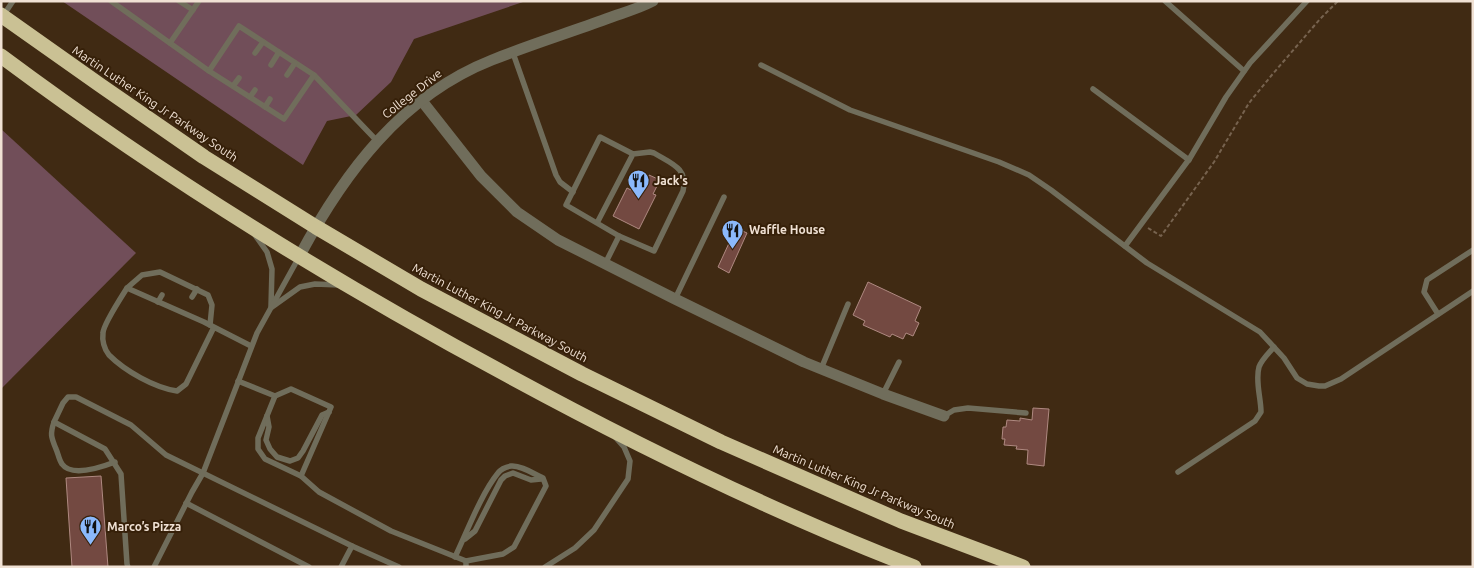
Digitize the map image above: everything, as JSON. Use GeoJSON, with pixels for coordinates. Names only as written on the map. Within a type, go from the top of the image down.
{"type":"FeatureCollection","features":[{"type":"Feature","properties":{"kind":"highway","name":"Martin Luther King Jr Parkway South"},"geometry":{"type":"LineString","coordinates":[[2,15],[204,157],[316,227],[421,289],[582,374],[721,442],[901,521],[1023,567]]}},
{"type":"Feature","properties":{"kind":"highway"},"geometry":{"type":"LineString","coordinates":[[1,56],[140,154],[246,224],[446,343],[610,430],[759,501],[914,567]]}},
{"type":"Feature","properties":{"kind":"street","name":"College Drive"},"geometry":{"type":"LineString","coordinates":[[300,257],[316,227],[360,161],[398,120],[422,101],[460,75],[492,60],[653,1]]}},
{"type":"Feature","properties":{"kind":"street"},"geometry":{"type":"LineString","coordinates":[[422,101],[481,176],[517,212],[558,240],[675,300],[821,369],[944,416]]}},
{"type":"Feature","properties":{"kind":"lane"},"geometry":{"type":"LineString","coordinates":[[2,15],[13,1]]}},
{"type":"Feature","properties":{"kind":"lane"},"geometry":{"type":"LineString","coordinates":[[111,1],[210,71],[284,119],[314,75]]}},
{"type":"Feature","properties":{"kind":"lane"},"geometry":{"type":"LineString","coordinates":[[179,1],[193,10]]}},
{"type":"Feature","properties":{"kind":"lane"},"geometry":{"type":"LineString","coordinates":[[170,43],[199,1]]}},
{"type":"Feature","properties":{"kind":"lane"},"geometry":{"type":"LineString","coordinates":[[1165,1],[1244,71]]}},
{"type":"Feature","properties":{"kind":"lane"},"geometry":{"type":"LineString","coordinates":[[1125,246],[1189,160],[1226,97],[1244,71],[1307,1]]}},
{"type":"Feature","properties":{"kind":"lane"},"geometry":{"type":"LineString","coordinates":[[210,71],[239,26],[314,75],[378,142]]}},
{"type":"Feature","properties":{"kind":"lane"},"geometry":{"type":"LineString","coordinates":[[255,53],[263,42]]}},
{"type":"Feature","properties":{"kind":"lane"},"geometry":{"type":"LineString","coordinates":[[271,65],[279,52]]}},
{"type":"Feature","properties":{"kind":"lane"},"geometry":{"type":"LineString","coordinates":[[513,52],[556,175],[560,182],[573,192]]}},
{"type":"Feature","properties":{"kind":"lane"},"geometry":{"type":"LineString","coordinates":[[286,75],[295,63]]}},
{"type":"Feature","properties":{"kind":"lane"},"geometry":{"type":"LineString","coordinates":[[761,65],[850,110],[999,162],[1029,176],[1051,190],[1146,263],[1260,332],[1274,347],[1297,378],[1306,384],[1325,386],[1341,379],[1473,291]]}},
{"type":"Feature","properties":{"kind":"lane"},"geometry":{"type":"LineString","coordinates":[[233,86],[239,78]]}},
{"type":"Feature","properties":{"kind":"lane"},"geometry":{"type":"LineString","coordinates":[[1093,89],[1189,160]]}},
{"type":"Feature","properties":{"kind":"lane"},"geometry":{"type":"LineString","coordinates":[[250,97],[255,90]]}},
{"type":"Feature","properties":{"kind":"lane"},"geometry":{"type":"LineString","coordinates":[[265,107],[270,99]]}},
{"type":"Feature","properties":{"kind":"lane"},"geometry":{"type":"LineString","coordinates":[[600,137],[633,154],[650,152],[676,166],[681,172],[684,187],[654,251],[619,236],[566,205],[573,192],[600,137]]}},
{"type":"Feature","properties":{"kind":"lane"},"geometry":{"type":"LineString","coordinates":[[597,223],[633,154]]}},
{"type":"Feature","properties":{"kind":"lane"},"geometry":{"type":"LineString","coordinates":[[675,300],[724,198]]}},
{"type":"Feature","properties":{"kind":"lane"},"geometry":{"type":"LineString","coordinates":[[246,224],[267,252],[272,270],[271,308]]}},
{"type":"Feature","properties":{"kind":"lane"},"geometry":{"type":"LineString","coordinates":[[605,264],[619,236]]}},
{"type":"Feature","properties":{"kind":"lane"},"geometry":{"type":"LineString","coordinates":[[1438,314],[1424,292],[1427,280],[1473,250]]}},
{"type":"Feature","properties":{"kind":"lane"},"geometry":{"type":"LineString","coordinates":[[154,567],[203,473],[257,333],[300,257]]}},
{"type":"Feature","properties":{"kind":"lane"},"geometry":{"type":"LineString","coordinates":[[160,272],[172,278],[208,295],[212,305],[212,326],[186,384],[177,391],[166,390],[135,375],[108,354],[103,345],[102,331],[126,288],[142,275],[160,272]]}},
{"type":"Feature","properties":{"kind":"lane"},"geometry":{"type":"LineString","coordinates":[[168,284],[172,278]]}},
{"type":"Feature","properties":{"kind":"lane"},"geometry":{"type":"LineString","coordinates":[[180,291],[185,284]]}},
{"type":"Feature","properties":{"kind":"lane"},"geometry":{"type":"LineString","coordinates":[[271,308],[300,287],[315,284],[347,285]]}},
{"type":"Feature","properties":{"kind":"lane"},"geometry":{"type":"LineString","coordinates":[[126,288],[158,302],[183,310],[251,346]]}},
{"type":"Feature","properties":{"kind":"lane"},"geometry":{"type":"LineString","coordinates":[[192,297],[196,289]]}},
{"type":"Feature","properties":{"kind":"lane"},"geometry":{"type":"LineString","coordinates":[[158,302],[162,295]]}},
{"type":"Feature","properties":{"kind":"lane"},"geometry":{"type":"LineString","coordinates":[[821,369],[848,304]]}},
{"type":"Feature","properties":{"kind":"lane"},"geometry":{"type":"LineString","coordinates":[[1178,472],[1255,421],[1261,412],[1259,367],[1274,347]]}},
{"type":"Feature","properties":{"kind":"lane"},"geometry":{"type":"LineString","coordinates":[[883,394],[899,362]]}},
{"type":"Feature","properties":{"kind":"lane"},"geometry":{"type":"LineString","coordinates":[[238,381],[275,396],[292,389],[331,407],[301,476]]}},
{"type":"Feature","properties":{"kind":"lane"},"geometry":{"type":"LineString","coordinates":[[275,396],[258,438],[258,449],[265,459],[301,476],[319,492],[391,531],[455,557],[466,564],[503,554],[514,546],[546,486],[543,478],[531,480],[513,473],[505,476],[501,480],[475,531],[463,540],[455,557]]}},
{"type":"Feature","properties":{"kind":"lane"},"geometry":{"type":"LineString","coordinates":[[115,462],[100,468],[75,471],[67,469],[62,464],[51,433],[62,403],[68,397],[76,397],[132,425],[166,455],[399,567]]}},
{"type":"Feature","properties":{"kind":"lane"},"geometry":{"type":"LineString","coordinates":[[944,416],[954,410],[968,408],[1026,413]]}},
{"type":"Feature","properties":{"kind":"lane"},"geometry":{"type":"LineString","coordinates":[[267,416],[269,427],[266,440],[270,449],[277,457],[290,461],[298,458],[303,452],[322,415],[329,412]]}},
{"type":"Feature","properties":{"kind":"lane"},"geometry":{"type":"LineString","coordinates":[[54,422],[105,449],[115,462],[121,474],[128,567]]}},
{"type":"Feature","properties":{"kind":"lane"},"geometry":{"type":"LineString","coordinates":[[545,567],[575,548],[594,530],[628,479],[630,461],[624,447],[610,430]]}},
{"type":"Feature","properties":{"kind":"lane"},"geometry":{"type":"LineString","coordinates":[[186,503],[309,567]]}},
{"type":"Feature","properties":{"kind":"lane"},"geometry":{"type":"LineString","coordinates":[[341,567],[352,546]]}},
{"type":"Feature","properties":{"kind":"path"},"geometry":{"type":"LineString","coordinates":[[1142,224],[1161,236],[1214,162],[1249,103],[1320,19],[1338,1]]}},
{"type":"Feature","properties":{"kind":"shaded area"},"geometry":{"type":"Polygon","coordinates":[[[62,1],[526,1],[414,39],[391,82],[356,115],[327,121],[303,165],[62,1]]]}},
{"type":"Feature","properties":{"kind":"shaded area"},"geometry":{"type":"Polygon","coordinates":[[[1,129],[136,253],[1,389],[1,129]]]}},
{"type":"Feature","properties":{"kind":"building"},"geometry":{"type":"Polygon","coordinates":[[[649,175],[660,180],[653,194],[656,195],[639,229],[613,216],[627,188],[631,190],[637,179],[645,183],[649,175]]]}},
{"type":"Feature","properties":{"kind":"building"},"geometry":{"type":"Polygon","coordinates":[[[736,228],[747,233],[729,273],[718,267],[736,228]]]}},
{"type":"Feature","properties":{"kind":"building"},"geometry":{"type":"Polygon","coordinates":[[[868,282],[921,307],[915,321],[919,323],[913,336],[906,333],[903,339],[892,334],[890,337],[863,325],[865,321],[853,315],[868,282]]]}},
{"type":"Feature","properties":{"kind":"building"},"geometry":{"type":"Polygon","coordinates":[[[1033,408],[1049,409],[1044,466],[1027,464],[1028,450],[1016,449],[1017,446],[1004,445],[1005,439],[1002,439],[1003,427],[1006,427],[1007,420],[1020,421],[1020,418],[1032,420],[1033,408]]]}},
{"type":"Feature","properties":{"kind":"building"},"geometry":{"type":"Polygon","coordinates":[[[101,476],[108,567],[72,567],[66,478],[101,476]]]}},
{"type":"Feature","properties":{"kind":"place","name":"Jack's"},"geometry":{"type":"Point","coordinates":[638,200]}},
{"type":"Feature","properties":{"kind":"place","name":"Waffle House"},"geometry":{"type":"Point","coordinates":[733,249]}},
{"type":"Feature","properties":{"kind":"place","name":"Marco’s Pizza"},"geometry":{"type":"Point","coordinates":[91,546]}}]}
